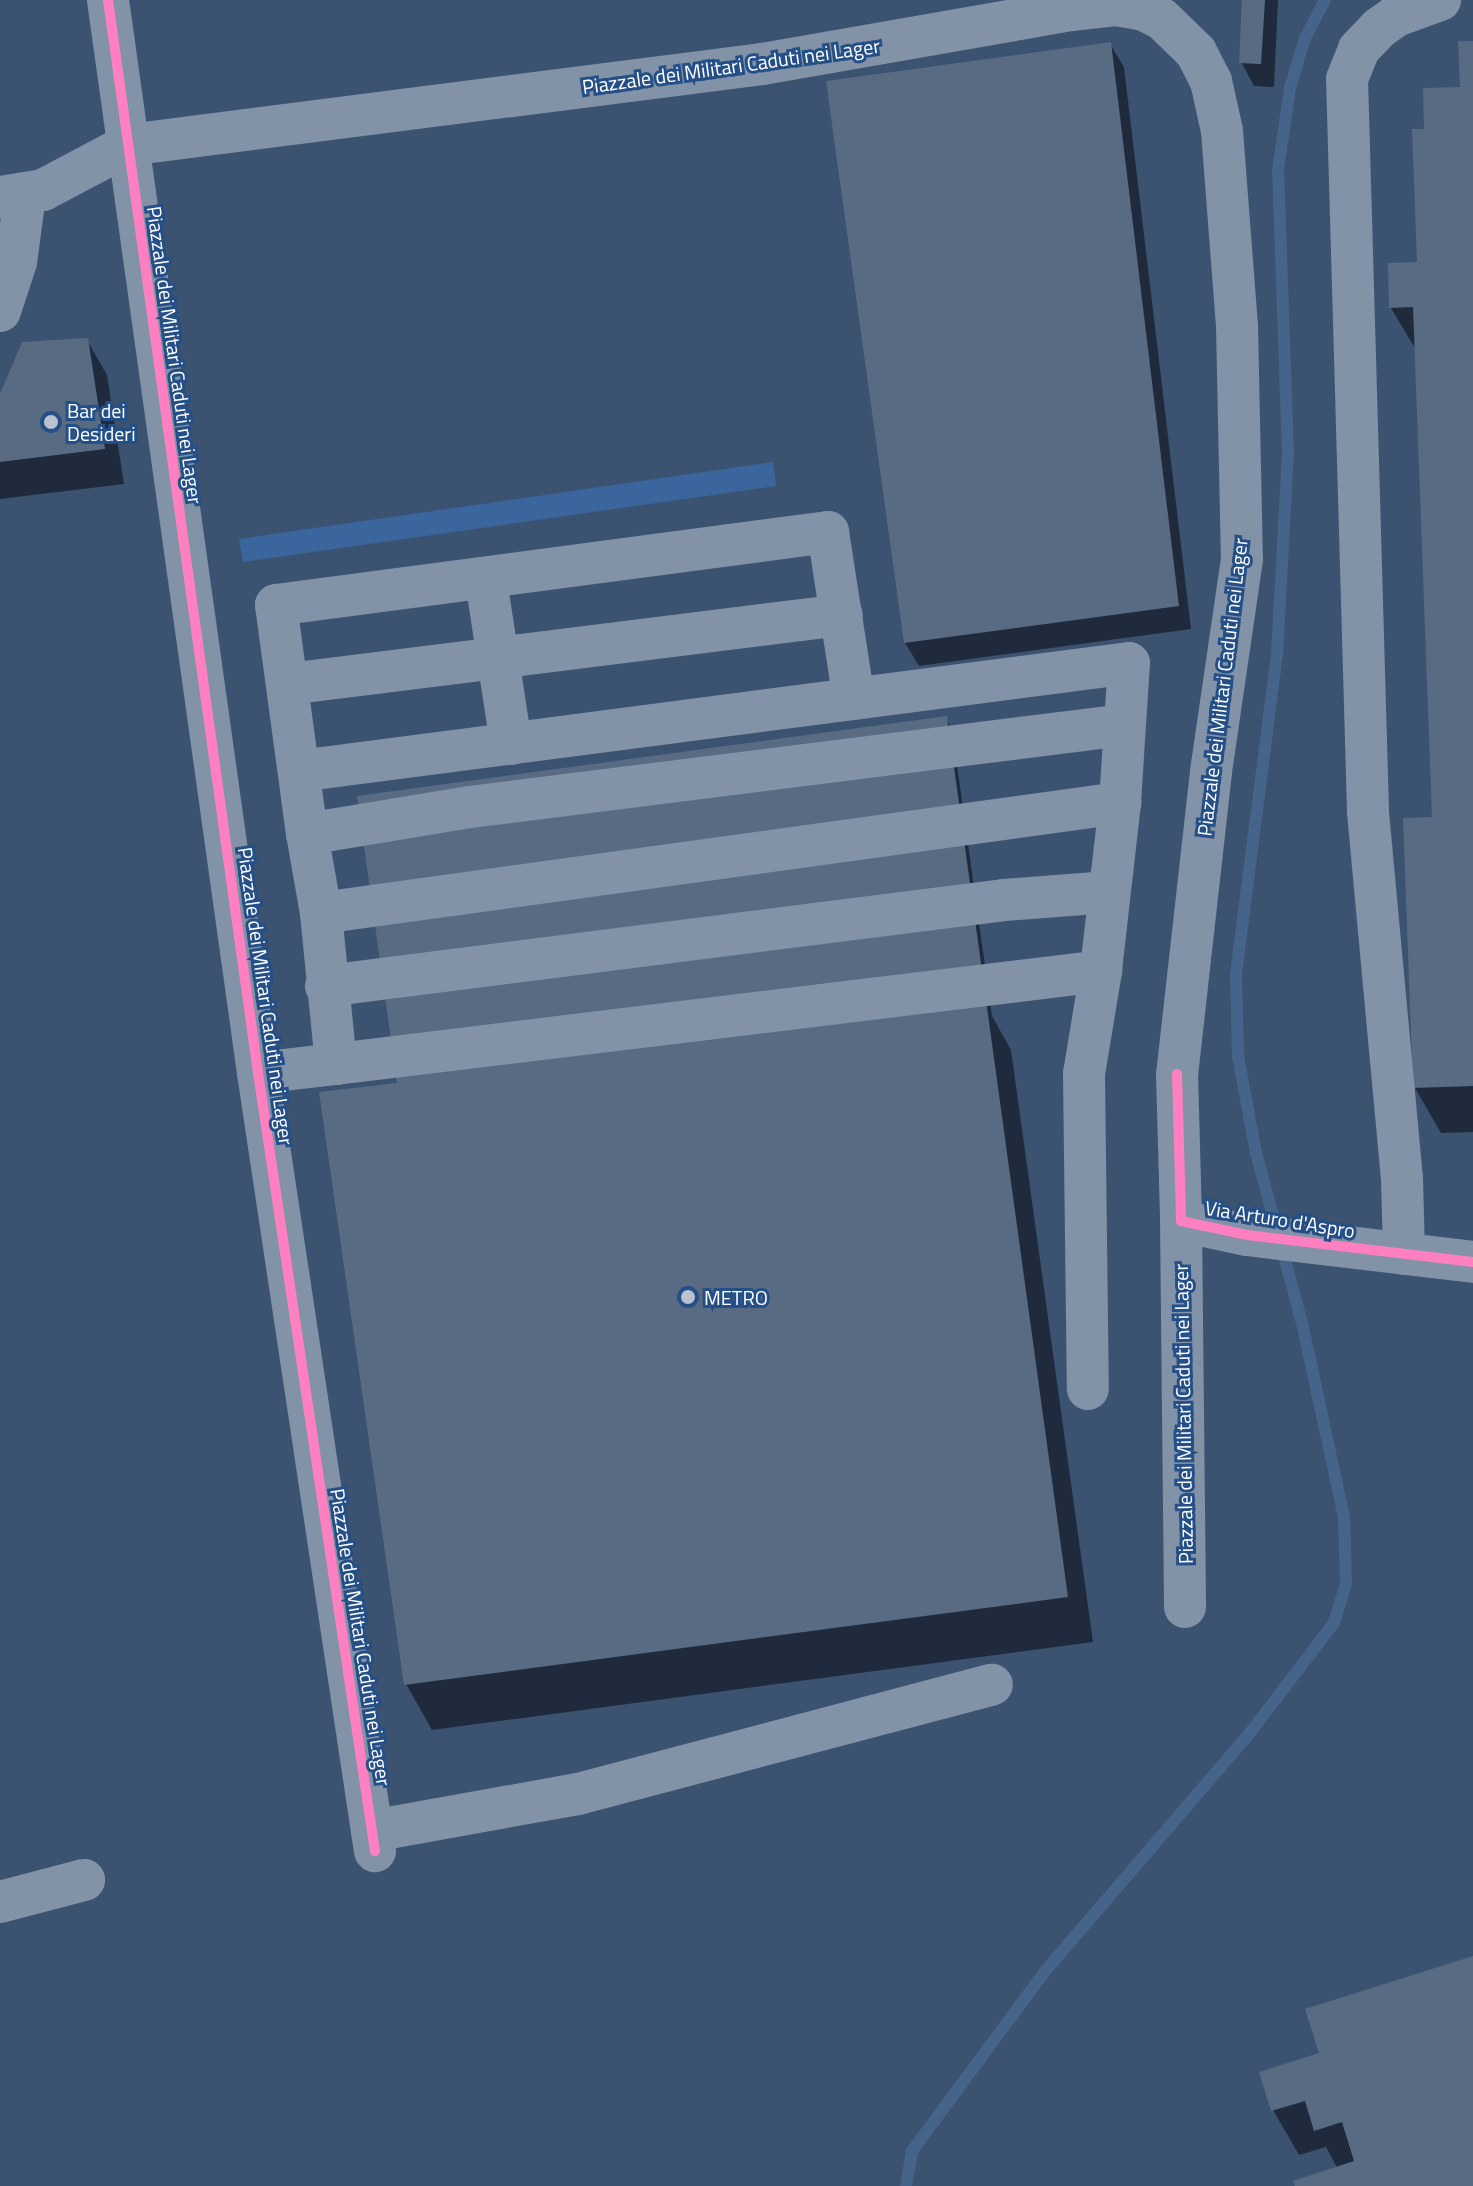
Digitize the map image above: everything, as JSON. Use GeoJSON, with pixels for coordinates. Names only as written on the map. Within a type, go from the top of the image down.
{"type":"FeatureCollection","features":[{"type":"Feature","properties":{"kind":"street"},"geometry":{"type":"LineString","coordinates":[[0,311],[16,262],[13,196],[43,190],[128,145],[108,0]]}},
{"type":"Feature","properties":{"kind":"street"},"geometry":{"type":"LineString","coordinates":[[1404,1254],[1402,1179],[1368,811],[1347,79],[1359,49],[1379,28],[1396,16],[1440,0]]}},
{"type":"Feature","properties":{"kind":"street","name":"Piazzale dei Militari Caduti nei Lager"},"geometry":{"type":"LineString","coordinates":[[992,1685],[578,1794],[373,1841],[258,1073],[128,145],[762,64],[1116,5],[1144,10],[1177,31],[1196,52],[1211,81],[1222,131],[1237,325],[1242,559],[1211,772],[1177,1074]]}},
{"type":"Feature","properties":{"kind":"street"},"geometry":{"type":"LineString","coordinates":[[336,1064],[321,913],[307,834],[276,605],[486,580],[828,532],[854,699]]}},
{"type":"Feature","properties":{"kind":"street"},"geometry":{"type":"LineString","coordinates":[[486,580],[511,744]]}},
{"type":"Feature","properties":{"kind":"street"},"geometry":{"type":"LineString","coordinates":[[288,684],[842,615]]}},
{"type":"Feature","properties":{"kind":"street"},"geometry":{"type":"LineString","coordinates":[[299,771],[1129,663],[1120,803],[1101,971],[1084,1074],[1088,1389]]}},
{"type":"Feature","properties":{"kind":"street"},"geometry":{"type":"LineString","coordinates":[[307,834],[470,807],[1124,725]]}},
{"type":"Feature","properties":{"kind":"street"},"geometry":{"type":"LineString","coordinates":[[321,913],[1120,803]]}},
{"type":"Feature","properties":{"kind":"street"},"geometry":{"type":"LineString","coordinates":[[326,986],[988,902],[1109,892]]}},
{"type":"Feature","properties":{"kind":"street"},"geometry":{"type":"LineString","coordinates":[[258,1073],[1101,971]]}},
{"type":"Feature","properties":{"kind":"street","name":"Via Arturo d'Aspro"},"geometry":{"type":"LineString","coordinates":[[1177,1074],[1181,1221],[1310,1244],[1473,1262]]}},
{"type":"Feature","properties":{"kind":"street","name":"Piazzale dei Militari Caduti nei Lager"},"geometry":{"type":"LineString","coordinates":[[1181,1221],[1185,1607]]}},
{"type":"Feature","properties":{"kind":"street"},"geometry":{"type":"LineString","coordinates":[[0,1902],[84,1880]]}},
{"type":"Feature","properties":{"kind":"shaded area"},"geometry":{"type":"Polygon","coordinates":[[[773,462],[776,486],[243,562],[239,539],[773,462]]]}},
{"type":"Feature","properties":{"kind":"building"},"geometry":{"type":"Polygon","coordinates":[[[1242,0],[1265,0],[1261,64],[1239,63],[1242,0]]]}},
{"type":"Feature","properties":{"kind":"building"},"geometry":{"type":"Polygon","coordinates":[[[1458,41],[1473,41],[1473,1086],[1413,1088],[1403,818],[1432,817],[1413,307],[1389,308],[1388,263],[1417,262],[1412,129],[1424,129],[1423,88],[1460,87],[1458,41]]]}},
{"type":"Feature","properties":{"kind":"building"},"geometry":{"type":"Polygon","coordinates":[[[1111,42],[1179,606],[904,643],[826,81],[1111,42]]]}},
{"type":"Feature","properties":{"kind":"building","name":"Bar dei Desideri"},"geometry":{"type":"Polygon","coordinates":[[[88,338],[105,449],[0,462],[0,394],[22,342],[88,338]]]}},
{"type":"Feature","properties":{"kind":"building","name":"METRO"},"geometry":{"type":"Polygon","coordinates":[[[947,716],[1068,1597],[404,1685],[319,1092],[397,1083],[357,796],[947,716]]]}},
{"type":"Feature","properties":{"kind":"building"},"geometry":{"type":"Polygon","coordinates":[[[1473,1956],[1473,2186],[1295,2186],[1293,2181],[1354,2161],[1342,2122],[1314,2131],[1305,2101],[1271,2111],[1259,2072],[1319,2053],[1305,2009],[1473,1956]]]}},
{"type":"Feature","properties":{"kind":"waterway"},"geometry":{"type":"LineString","coordinates":[[906,2186],[912,2151],[1046,1970],[1249,1734],[1334,1623],[1346,1583],[1344,1517],[1302,1323],[1256,1153],[1238,1056],[1236,974],[1277,655],[1288,454],[1278,170],[1290,88],[1305,38],[1325,0]]}},
{"type":"Feature","properties":{"kind":"cycle path"},"geometry":{"type":"LineString","coordinates":[[108,0],[258,1073],[375,1851]]}},
{"type":"Feature","properties":{"kind":"cycle path"},"geometry":{"type":"LineString","coordinates":[[1177,1074],[1181,1221],[1247,1235],[1473,1262]]}},
{"type":"Feature","properties":{"kind":"place","name":"Bar dei Desideri"},"geometry":{"type":"Point","coordinates":[51,422]}},
{"type":"Feature","properties":{"kind":"place","name":"METRO"},"geometry":{"type":"Point","coordinates":[688,1297]}}]}
